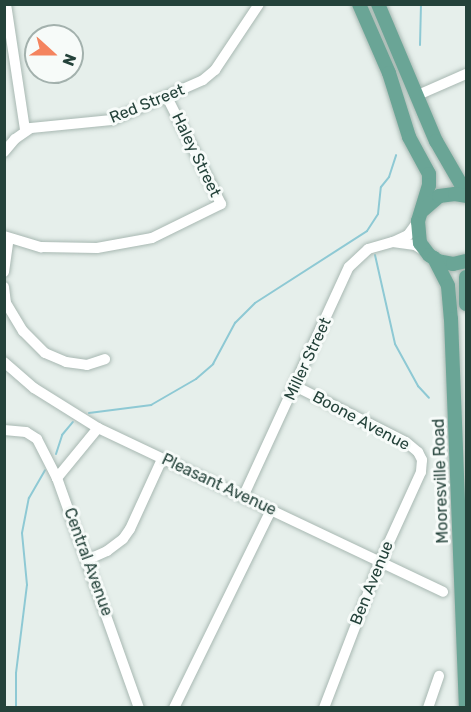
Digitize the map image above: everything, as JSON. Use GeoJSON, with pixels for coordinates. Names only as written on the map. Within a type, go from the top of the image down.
{"type":"FeatureCollection","features":[{"type":"Feature","properties":{"kind":"main road","name":"Mooresville Road"},"geometry":{"type":"LineString","coordinates":[[359,4],[389,73],[409,136],[429,174],[429,185],[419,219],[419,238],[448,286],[466,706]]}},
{"type":"Feature","properties":{"kind":"main road"},"geometry":{"type":"LineString","coordinates":[[378,4],[445,159],[466,195]]}},
{"type":"Feature","properties":{"kind":"main road"},"geometry":{"type":"LineString","coordinates":[[419,219],[429,202],[439,196],[466,195]]}},
{"type":"Feature","properties":{"kind":"main road"},"geometry":{"type":"LineString","coordinates":[[430,255],[448,264],[466,261]]}},
{"type":"Feature","properties":{"kind":"main road"},"geometry":{"type":"LineString","coordinates":[[466,277],[466,304]]}},
{"type":"Feature","properties":{"kind":"street"},"geometry":{"type":"LineString","coordinates":[[4,152],[25,130],[6,4]]}},
{"type":"Feature","properties":{"kind":"street","name":"Red Street"},"geometry":{"type":"LineString","coordinates":[[25,130],[37,126],[100,123],[167,97],[211,74],[259,4]]}},
{"type":"Feature","properties":{"kind":"street"},"geometry":{"type":"LineString","coordinates":[[418,95],[466,74]]}},
{"type":"Feature","properties":{"kind":"street","name":"Haley Street"},"geometry":{"type":"LineString","coordinates":[[7,237],[41,247],[63,249],[97,248],[140,242],[220,204],[167,97]]}},
{"type":"Feature","properties":{"kind":"street","name":"Miller Street"},"geometry":{"type":"LineString","coordinates":[[243,497],[352,263],[368,249],[408,235],[419,219]]}},
{"type":"Feature","properties":{"kind":"street"},"geometry":{"type":"LineString","coordinates":[[4,272],[7,237]]}},
{"type":"Feature","properties":{"kind":"street"},"geometry":{"type":"LineString","coordinates":[[393,242],[415,245],[430,255]]}},
{"type":"Feature","properties":{"kind":"street"},"geometry":{"type":"LineString","coordinates":[[4,287],[6,303],[23,331],[45,353],[66,362],[87,365],[105,359]]}},
{"type":"Feature","properties":{"kind":"street","name":"Pleasant Avenue"},"geometry":{"type":"LineString","coordinates":[[4,362],[34,388],[98,428],[443,592]]}},
{"type":"Feature","properties":{"kind":"street","name":"Boone Avenue"},"geometry":{"type":"LineString","coordinates":[[295,386],[406,442],[418,452],[422,460]]}},
{"type":"Feature","properties":{"kind":"street"},"geometry":{"type":"LineString","coordinates":[[57,478],[98,428]]}},
{"type":"Feature","properties":{"kind":"street","name":"Central Avenue"},"geometry":{"type":"LineString","coordinates":[[4,430],[26,432],[38,439],[57,478],[139,708]]}},
{"type":"Feature","properties":{"kind":"street"},"geometry":{"type":"LineString","coordinates":[[87,560],[107,551],[123,539],[130,529],[162,459]]}},
{"type":"Feature","properties":{"kind":"street","name":"Ben Avenue"},"geometry":{"type":"LineString","coordinates":[[324,708],[380,562],[421,472],[422,460]]}},
{"type":"Feature","properties":{"kind":"street"},"geometry":{"type":"LineString","coordinates":[[174,708],[271,510]]}},
{"type":"Feature","properties":{"kind":"street"},"geometry":{"type":"LineString","coordinates":[[428,708],[439,676]]}},
{"type":"Feature","properties":{"kind":"waterway"},"geometry":{"type":"LineString","coordinates":[[420,45],[421,4]]}},
{"type":"Feature","properties":{"kind":"waterway"},"geometry":{"type":"LineString","coordinates":[[89,413],[151,405],[196,379],[213,364],[235,323],[255,303],[367,231],[378,214],[381,187],[389,177],[396,155]]}},
{"type":"Feature","properties":{"kind":"waterway"},"geometry":{"type":"LineString","coordinates":[[375,255],[395,344],[418,386],[429,398]]}},
{"type":"Feature","properties":{"kind":"waterway"},"geometry":{"type":"LineString","coordinates":[[56,454],[62,435],[73,422]]}},
{"type":"Feature","properties":{"kind":"waterway"},"geometry":{"type":"LineString","coordinates":[[16,708],[16,673],[27,585],[22,533],[29,498],[45,470]]}}]}
